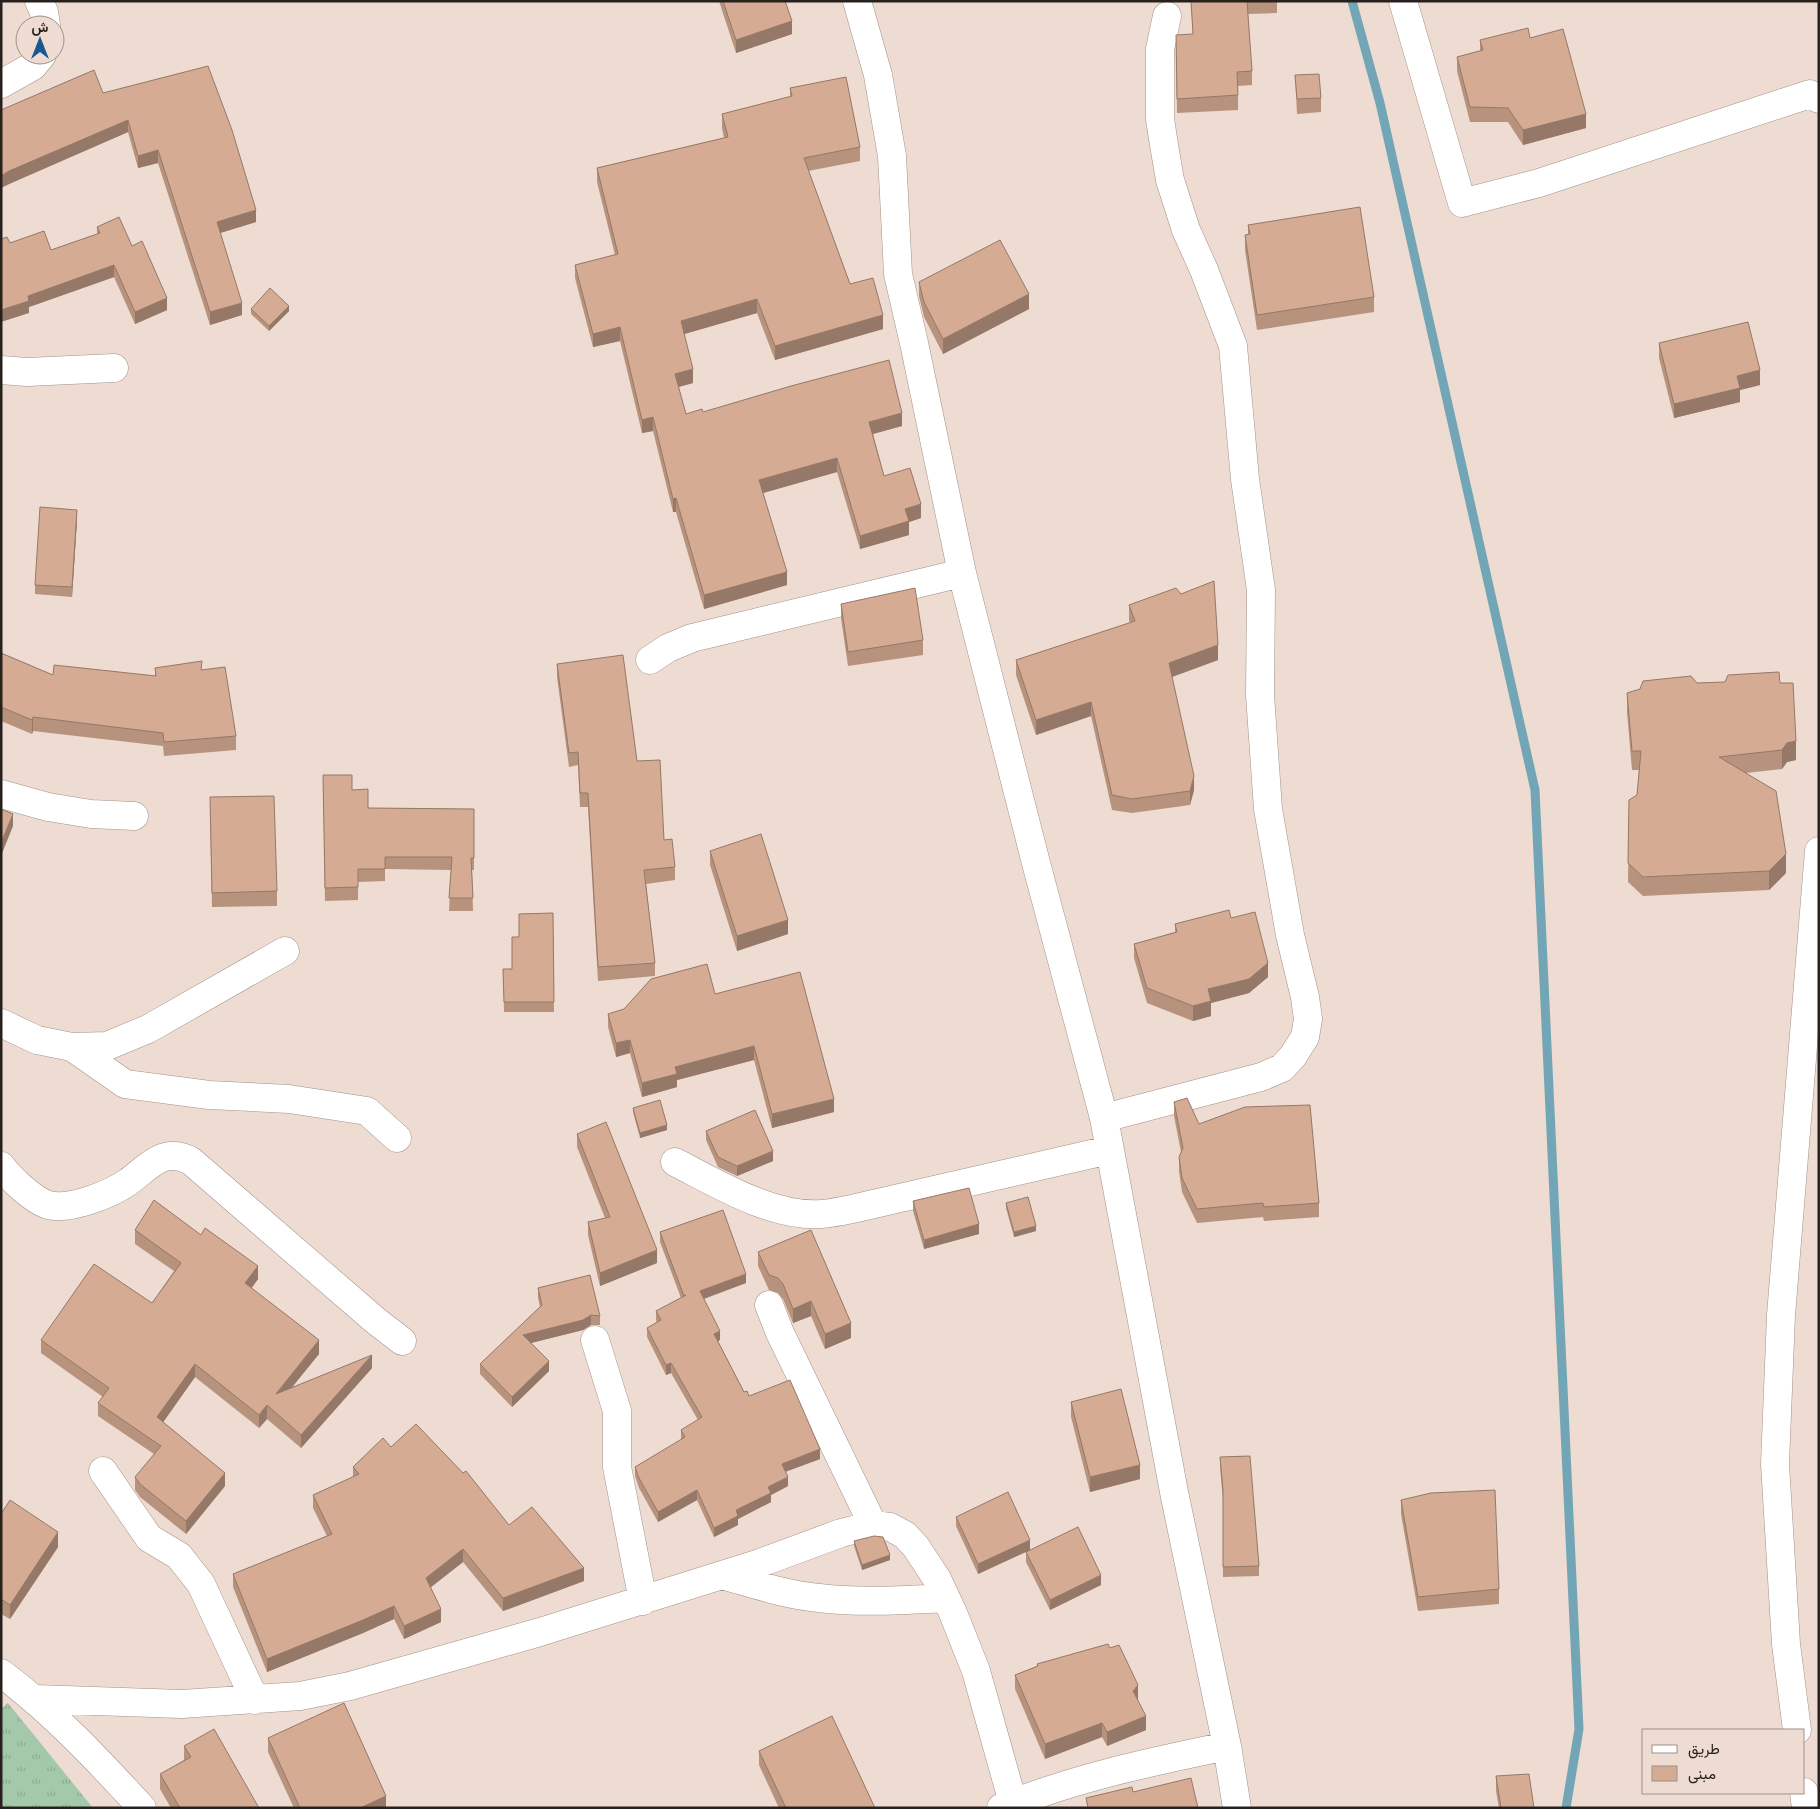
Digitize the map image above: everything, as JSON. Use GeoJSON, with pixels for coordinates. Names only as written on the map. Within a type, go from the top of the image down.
{"type":"FeatureCollection","features":[{"type":"Feature","properties":{"kind":"street"},"geometry":{"type":"LineString","coordinates":[[39,1],[44,15]]}},
{"type":"Feature","properties":{"kind":"street"},"geometry":{"type":"LineString","coordinates":[[857,1],[878,75],[892,156],[898,274],[962,573],[1104,1118],[1174,1492],[1227,1746],[1237,1808]]}},
{"type":"Feature","properties":{"kind":"street"},"geometry":{"type":"LineString","coordinates":[[1403,1],[1462,203],[1539,183],[1810,94],[1819,99]]}},
{"type":"Feature","properties":{"kind":"street"},"geometry":{"type":"LineString","coordinates":[[1104,1118],[1261,1077],[1282,1068],[1293,1056],[1305,1037],[1308,1019],[1305,997],[1290,935],[1268,808],[1260,695],[1262,590],[1245,478],[1232,346],[1204,270],[1186,230],[1170,180],[1160,119],[1160,49],[1167,16]]}},
{"type":"Feature","properties":{"kind":"street"},"geometry":{"type":"LineString","coordinates":[[1,84],[34,65]]}},
{"type":"Feature","properties":{"kind":"street"},"geometry":{"type":"LineString","coordinates":[[1,370],[28,372],[114,368]]}},
{"type":"Feature","properties":{"kind":"street"},"geometry":{"type":"LineString","coordinates":[[650,660],[668,648],[692,638],[962,573]]}},
{"type":"Feature","properties":{"kind":"street"},"geometry":{"type":"LineString","coordinates":[[1,794],[48,807],[91,814],[134,816]]}},
{"type":"Feature","properties":{"kind":"street"},"geometry":{"type":"LineString","coordinates":[[1797,1729],[1786,1644],[1775,1464],[1781,1315],[1819,850]]}},
{"type":"Feature","properties":{"kind":"street"},"geometry":{"type":"LineString","coordinates":[[1,1024],[37,1040],[72,1047],[107,1046],[148,1028],[285,951]]}},
{"type":"Feature","properties":{"kind":"street"},"geometry":{"type":"LineString","coordinates":[[72,1047],[125,1084],[210,1095],[289,1099],[367,1110],[398,1138]]}},
{"type":"Feature","properties":{"kind":"street"},"geometry":{"type":"LineString","coordinates":[[675,1162],[734,1192],[768,1206],[796,1212],[820,1214],[862,1207],[1109,1150]]}},
{"type":"Feature","properties":{"kind":"street"},"geometry":{"type":"LineString","coordinates":[[1,1166],[32,1196],[49,1205],[65,1206],[114,1191],[157,1159],[171,1155],[181,1156],[191,1161],[376,1321],[402,1341]]}},
{"type":"Feature","properties":{"kind":"street"},"geometry":{"type":"LineString","coordinates":[[770,1305],[780,1333],[873,1525]]}},
{"type":"Feature","properties":{"kind":"street"},"geometry":{"type":"LineString","coordinates":[[595,1340],[616,1411],[616,1466],[644,1601]]}},
{"type":"Feature","properties":{"kind":"street"},"geometry":{"type":"LineString","coordinates":[[103,1471],[149,1538],[179,1556],[201,1584],[255,1700]]}},
{"type":"Feature","properties":{"kind":"street"},"geometry":{"type":"LineString","coordinates":[[35,1699],[182,1704],[300,1696],[350,1686],[644,1601],[841,1533],[873,1525],[890,1527],[905,1535],[916,1547],[937,1579],[976,1671],[1007,1805],[1101,1774],[1227,1746]]}},
{"type":"Feature","properties":{"kind":"street"},"geometry":{"type":"LineString","coordinates":[[722,1575],[790,1594],[844,1601],[946,1598]]}},
{"type":"Feature","properties":{"kind":"street"},"geometry":{"type":"LineString","coordinates":[[1,1673],[35,1699],[112,1775],[142,1808]]}},
{"type":"Feature","properties":{"kind":"street"},"geometry":{"type":"LineString","coordinates":[[1804,1794],[1806,1808]]}},
{"type":"Feature","properties":{"kind":"green space"},"geometry":{"type":"Polygon","coordinates":[[[8,1703],[93,1808],[1,1808],[1,1709],[8,1703]]]}},
{"type":"Feature","properties":{"kind":"building"},"geometry":{"type":"Polygon","coordinates":[[[723,1],[785,1],[792,21],[736,40],[723,1]]]}},
{"type":"Feature","properties":{"kind":"building"},"geometry":{"type":"Polygon","coordinates":[[[1191,1],[1247,1],[1252,71],[1237,72],[1238,95],[1177,99],[1176,35],[1193,34],[1191,1]]]}},
{"type":"Feature","properties":{"kind":"building"},"geometry":{"type":"Polygon","coordinates":[[[1528,28],[1530,38],[1563,29],[1586,114],[1523,130],[1508,108],[1470,107],[1457,57],[1483,50],[1480,40],[1528,28]]]}},
{"type":"Feature","properties":{"kind":"building"},"geometry":{"type":"Polygon","coordinates":[[[208,66],[232,130],[256,210],[217,222],[242,303],[210,312],[158,150],[138,156],[128,120],[1,176],[1,110],[94,70],[103,93],[208,66]]]}},
{"type":"Feature","properties":{"kind":"building"},"geometry":{"type":"Polygon","coordinates":[[[1319,74],[1321,98],[1297,99],[1295,75],[1319,74]]]}},
{"type":"Feature","properties":{"kind":"building"},"geometry":{"type":"Polygon","coordinates":[[[846,77],[860,147],[804,158],[850,284],[873,278],[883,315],[775,346],[757,299],[681,321],[693,369],[675,374],[686,414],[702,409],[703,412],[889,360],[902,413],[869,422],[884,476],[910,468],[921,504],[905,509],[909,521],[860,536],[837,458],[759,480],[787,572],[704,595],[676,498],[673,499],[653,417],[642,420],[620,327],[593,334],[575,265],[618,254],[597,168],[728,137],[722,114],[792,96],[790,88],[846,77]]]}},
{"type":"Feature","properties":{"kind":"building"},"geometry":{"type":"Polygon","coordinates":[[[1360,207],[1374,297],[1257,315],[1245,235],[1250,234],[1248,225],[1360,207]]]}},
{"type":"Feature","properties":{"kind":"building"},"geometry":{"type":"Polygon","coordinates":[[[119,217],[132,246],[142,241],[167,298],[135,312],[114,265],[28,296],[29,301],[1,310],[1,239],[7,237],[10,243],[44,231],[51,250],[100,233],[97,227],[119,217]]]}},
{"type":"Feature","properties":{"kind":"building"},"geometry":{"type":"Polygon","coordinates":[[[1000,240],[1029,294],[943,339],[924,302],[919,282],[1000,240]]]}},
{"type":"Feature","properties":{"kind":"building"},"geometry":{"type":"Polygon","coordinates":[[[270,288],[289,306],[269,326],[251,309],[270,288]]]}},
{"type":"Feature","properties":{"kind":"building"},"geometry":{"type":"Polygon","coordinates":[[[1748,322],[1760,370],[1737,376],[1740,388],[1674,404],[1659,343],[1748,322]]]}},
{"type":"Feature","properties":{"kind":"building"},"geometry":{"type":"Polygon","coordinates":[[[40,507],[77,510],[72,587],[35,585],[40,507]]]}},
{"type":"Feature","properties":{"kind":"building"},"geometry":{"type":"Polygon","coordinates":[[[1214,581],[1218,645],[1169,663],[1194,776],[1190,791],[1132,799],[1112,795],[1091,702],[1036,720],[1016,660],[1135,621],[1129,605],[1176,588],[1181,594],[1214,581]]]}},
{"type":"Feature","properties":{"kind":"building"},"geometry":{"type":"Polygon","coordinates":[[[915,588],[923,640],[848,652],[841,604],[915,588]]]}},
{"type":"Feature","properties":{"kind":"building"},"geometry":{"type":"Polygon","coordinates":[[[1,653],[53,675],[54,665],[156,676],[155,668],[202,661],[201,670],[225,667],[236,736],[164,742],[163,733],[33,717],[32,720],[1,707],[1,653]]]}},
{"type":"Feature","properties":{"kind":"building"},"geometry":{"type":"Polygon","coordinates":[[[623,655],[637,761],[660,760],[664,840],[672,839],[675,867],[644,870],[655,963],[598,967],[588,793],[580,793],[578,752],[569,753],[557,664],[623,655]]]}},
{"type":"Feature","properties":{"kind":"building"},"geometry":{"type":"Polygon","coordinates":[[[1779,672],[1780,683],[1793,683],[1796,741],[1787,743],[1782,750],[1719,757],[1776,791],[1786,854],[1769,871],[1643,877],[1628,863],[1629,800],[1637,795],[1641,751],[1632,751],[1627,693],[1640,689],[1643,681],[1691,676],[1697,683],[1725,682],[1728,675],[1779,672]]]}},
{"type":"Feature","properties":{"kind":"building"},"geometry":{"type":"Polygon","coordinates":[[[323,775],[352,775],[352,790],[368,789],[368,808],[474,809],[474,858],[471,858],[473,898],[449,898],[452,857],[385,857],[385,869],[358,869],[358,887],[325,888],[323,775]]]}},
{"type":"Feature","properties":{"kind":"building"},"geometry":{"type":"Polygon","coordinates":[[[274,796],[277,891],[212,893],[210,797],[274,796]]]}},
{"type":"Feature","properties":{"kind":"building"},"geometry":{"type":"Polygon","coordinates":[[[1,809],[13,814],[1,843],[1,809]]]}},
{"type":"Feature","properties":{"kind":"building"},"geometry":{"type":"Polygon","coordinates":[[[761,834],[788,920],[737,936],[710,851],[761,834]]]}},
{"type":"Feature","properties":{"kind":"building"},"geometry":{"type":"Polygon","coordinates":[[[1229,910],[1231,918],[1255,912],[1268,963],[1249,979],[1208,989],[1211,1001],[1193,1006],[1147,988],[1134,944],[1177,932],[1175,924],[1229,910]]]}},
{"type":"Feature","properties":{"kind":"building"},"geometry":{"type":"Polygon","coordinates":[[[553,913],[554,1002],[504,1002],[503,969],[512,969],[512,937],[519,937],[519,914],[553,913]]]}},
{"type":"Feature","properties":{"kind":"building"},"geometry":{"type":"Polygon","coordinates":[[[707,964],[715,994],[800,972],[834,1099],[772,1114],[754,1046],[675,1067],[677,1074],[642,1083],[630,1040],[616,1043],[608,1014],[624,1009],[651,979],[707,964]]]}},
{"type":"Feature","properties":{"kind":"building"},"geometry":{"type":"Polygon","coordinates":[[[1187,1098],[1199,1124],[1245,1107],[1310,1105],[1319,1203],[1264,1207],[1263,1203],[1197,1209],[1182,1178],[1179,1157],[1183,1148],[1174,1102],[1187,1098]]]}},
{"type":"Feature","properties":{"kind":"building"},"geometry":{"type":"Polygon","coordinates":[[[660,1100],[667,1125],[640,1133],[633,1108],[660,1100]]]}},
{"type":"Feature","properties":{"kind":"building"},"geometry":{"type":"Polygon","coordinates":[[[755,1110],[773,1151],[737,1166],[718,1157],[706,1131],[755,1110]]]}},
{"type":"Feature","properties":{"kind":"building"},"geometry":{"type":"Polygon","coordinates":[[[606,1122],[657,1250],[600,1273],[588,1222],[610,1217],[577,1134],[606,1122]]]}},
{"type":"Feature","properties":{"kind":"building"},"geometry":{"type":"Polygon","coordinates":[[[969,1188],[979,1224],[924,1240],[913,1201],[969,1188]]]}},
{"type":"Feature","properties":{"kind":"building"},"geometry":{"type":"Polygon","coordinates":[[[1028,1197],[1036,1226],[1014,1232],[1006,1203],[1028,1197]]]}},
{"type":"Feature","properties":{"kind":"building"},"geometry":{"type":"Polygon","coordinates":[[[154,1200],[201,1235],[205,1228],[258,1266],[245,1283],[319,1340],[276,1394],[372,1355],[301,1435],[267,1405],[259,1415],[195,1364],[157,1417],[225,1473],[186,1521],[140,1484],[135,1477],[161,1446],[98,1403],[109,1388],[41,1340],[94,1264],[152,1303],[181,1263],[135,1230],[154,1200]]]}},
{"type":"Feature","properties":{"kind":"building"},"geometry":{"type":"Polygon","coordinates":[[[723,1210],[746,1274],[700,1291],[720,1331],[714,1334],[744,1392],[747,1391],[749,1396],[790,1380],[820,1449],[782,1464],[788,1477],[768,1487],[771,1493],[736,1510],[738,1516],[714,1528],[697,1490],[658,1512],[635,1467],[685,1437],[681,1430],[702,1417],[671,1363],[666,1365],[647,1328],[661,1320],[656,1311],[686,1295],[684,1296],[660,1232],[723,1210]]]}},
{"type":"Feature","properties":{"kind":"building"},"geometry":{"type":"Polygon","coordinates":[[[811,1230],[851,1323],[825,1334],[811,1301],[793,1309],[783,1284],[778,1278],[769,1275],[758,1252],[811,1230]]]}},
{"type":"Feature","properties":{"kind":"building"},"geometry":{"type":"Polygon","coordinates":[[[590,1275],[600,1316],[591,1315],[583,1320],[523,1335],[549,1361],[512,1397],[480,1364],[542,1305],[538,1288],[590,1275]]]}},
{"type":"Feature","properties":{"kind":"building"},"geometry":{"type":"Polygon","coordinates":[[[1121,1389],[1140,1465],[1090,1477],[1071,1402],[1121,1389]]]}},
{"type":"Feature","properties":{"kind":"building"},"geometry":{"type":"Polygon","coordinates":[[[416,1424],[463,1473],[466,1471],[509,1525],[532,1507],[584,1568],[503,1598],[463,1549],[426,1578],[441,1609],[404,1626],[394,1606],[267,1659],[233,1574],[332,1534],[313,1495],[359,1474],[353,1467],[383,1438],[391,1447],[416,1424]]]}},
{"type":"Feature","properties":{"kind":"building"},"geometry":{"type":"Polygon","coordinates":[[[1250,1456],[1259,1566],[1223,1567],[1223,1490],[1220,1457],[1250,1456]]]}},
{"type":"Feature","properties":{"kind":"building"},"geometry":{"type":"Polygon","coordinates":[[[1495,1490],[1499,1589],[1418,1597],[1401,1500],[1431,1493],[1495,1490]]]}},
{"type":"Feature","properties":{"kind":"building"},"geometry":{"type":"Polygon","coordinates":[[[1008,1492],[1030,1540],[978,1564],[956,1517],[1008,1492]]]}},
{"type":"Feature","properties":{"kind":"building"},"geometry":{"type":"Polygon","coordinates":[[[10,1500],[58,1532],[10,1605],[1,1599],[1,1514],[10,1500]]]}},
{"type":"Feature","properties":{"kind":"building"},"geometry":{"type":"Polygon","coordinates":[[[1078,1527],[1101,1575],[1050,1600],[1026,1552],[1078,1527]]]}},
{"type":"Feature","properties":{"kind":"building"},"geometry":{"type":"Polygon","coordinates":[[[874,1536],[883,1537],[890,1555],[862,1565],[854,1541],[874,1536]]]}},
{"type":"Feature","properties":{"kind":"building"},"geometry":{"type":"Polygon","coordinates":[[[1108,1644],[1110,1648],[1119,1645],[1138,1685],[1133,1691],[1146,1716],[1107,1732],[1102,1723],[1045,1744],[1015,1675],[1038,1666],[1037,1664],[1108,1644]]]}},
{"type":"Feature","properties":{"kind":"building"},"geometry":{"type":"Polygon","coordinates":[[[344,1703],[386,1796],[360,1808],[300,1808],[268,1738],[344,1703]]]}},
{"type":"Feature","properties":{"kind":"building"},"geometry":{"type":"Polygon","coordinates":[[[832,1716],[875,1808],[786,1808],[759,1751],[832,1716]]]}},
{"type":"Feature","properties":{"kind":"building"},"geometry":{"type":"Polygon","coordinates":[[[214,1729],[259,1808],[180,1808],[160,1774],[191,1757],[184,1746],[214,1729]]]}},
{"type":"Feature","properties":{"kind":"building"},"geometry":{"type":"Polygon","coordinates":[[[1529,1774],[1534,1808],[1501,1808],[1496,1776],[1529,1774]]]}},
{"type":"Feature","properties":{"kind":"building"},"geometry":{"type":"Polygon","coordinates":[[[1191,1778],[1198,1808],[1088,1808],[1086,1798],[1132,1787],[1133,1792],[1191,1778]]]}},
{"type":"Feature","properties":{"kind":"waterway"},"geometry":{"type":"LineString","coordinates":[[1352,1],[1380,103],[1535,790],[1579,1729],[1566,1808]]}}]}
